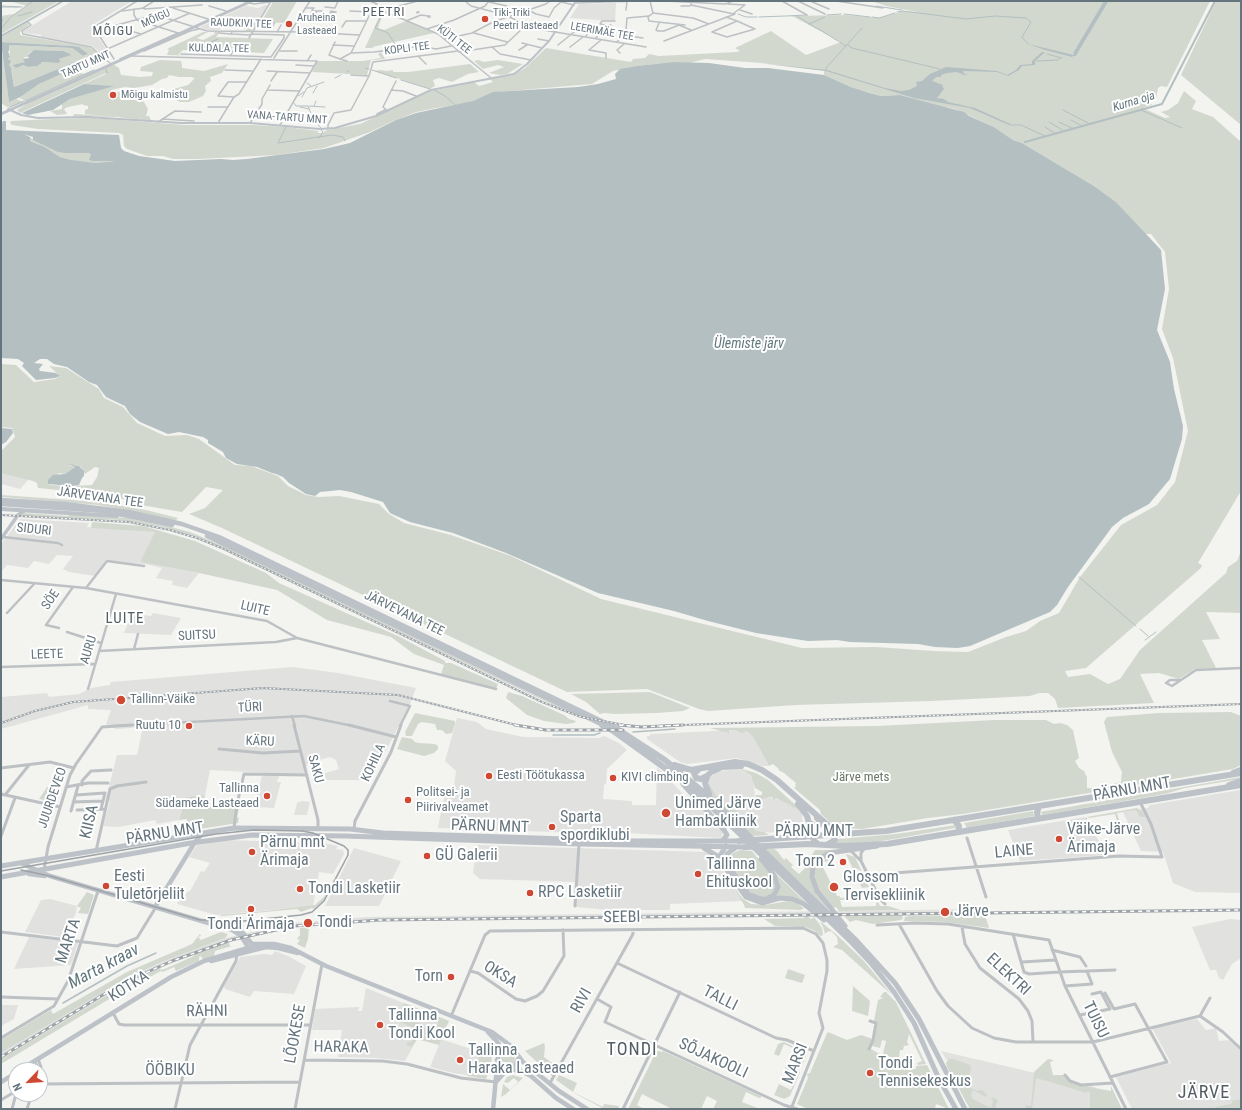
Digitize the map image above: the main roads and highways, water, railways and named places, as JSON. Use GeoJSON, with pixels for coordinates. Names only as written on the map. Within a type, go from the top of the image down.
{"type":"FeatureCollection","features":[{"type":"Feature","properties":{"kind":"highway"},"geometry":{"type":"LineString","coordinates":[[246,2],[252,1]]}},
{"type":"Feature","properties":{"kind":"highway","name":"TARTU MNT"},"geometry":{"type":"LineString","coordinates":[[9,110],[109,63],[130,56],[239,7],[246,2]]}},
{"type":"Feature","properties":{"kind":"highway","name":"TARTU MNT"},"geometry":{"type":"LineString","coordinates":[[193,27],[246,2]]}},
{"type":"Feature","properties":{"kind":"highway"},"geometry":{"type":"LineString","coordinates":[[239,7],[251,5]]}},
{"type":"Feature","properties":{"kind":"highway","name":"TARTU MNT"},"geometry":{"type":"LineString","coordinates":[[1,114],[109,63],[178,34]]}},
{"type":"Feature","properties":{"kind":"highway","name":"JÄRVEVANA TEE"},"geometry":{"type":"LineString","coordinates":[[1,500],[110,508],[152,517],[204,531],[607,723],[665,760],[714,801],[755,842]]}},
{"type":"Feature","properties":{"kind":"highway","name":"JÄRVEVANA TEE"},"geometry":{"type":"LineString","coordinates":[[1,504],[116,513],[195,531],[593,720],[623,737],[676,776],[755,842]]}},
{"type":"Feature","properties":{"kind":"highway"},"geometry":{"type":"LineString","coordinates":[[665,760],[682,768],[699,769],[735,762],[758,768],[777,780],[832,829],[853,834]]}},
{"type":"Feature","properties":{"kind":"highway"},"geometry":{"type":"LineString","coordinates":[[699,769],[694,773],[696,778],[701,779],[715,770],[730,765],[754,769],[772,780],[802,807],[816,843],[822,845],[833,842],[835,836],[832,829]]}},
{"type":"Feature","properties":{"kind":"highway","name":"PÄRNU MNT"},"geometry":{"type":"LineString","coordinates":[[739,841],[755,842],[886,831],[1241,773]]}},
{"type":"Feature","properties":{"kind":"highway"},"geometry":{"type":"LineString","coordinates":[[707,776],[705,786],[714,801]]}},
{"type":"Feature","properties":{"kind":"highway"},"geometry":{"type":"LineString","coordinates":[[1226,787],[1241,781]]}},
{"type":"Feature","properties":{"kind":"highway","name":"PÄRNU MNT"},"geometry":{"type":"LineString","coordinates":[[744,847],[822,845],[859,846],[888,844],[1241,785]]}},
{"type":"Feature","properties":{"kind":"highway"},"geometry":{"type":"LineString","coordinates":[[1038,819],[1037,812],[1039,807]]}},
{"type":"Feature","properties":{"kind":"highway"},"geometry":{"type":"LineString","coordinates":[[809,822],[813,826],[819,825],[820,822],[816,816]]}},
{"type":"Feature","properties":{"kind":"highway"},"geometry":{"type":"LineString","coordinates":[[954,820],[960,826],[958,832]]}},
{"type":"Feature","properties":{"kind":"highway"},"geometry":{"type":"LineString","coordinates":[[804,837],[809,822]]}},
{"type":"Feature","properties":{"kind":"main road","name":"JÄRVEVANA TEE"},"geometry":{"type":"LineString","coordinates":[[1,509],[113,515],[163,523]]}},
{"type":"Feature","properties":{"kind":"main road"},"geometry":{"type":"LineString","coordinates":[[676,776],[724,830],[727,835],[721,841]]}},
{"type":"Feature","properties":{"kind":"main road","name":"PÄRNU MNT"},"geometry":{"type":"LineString","coordinates":[[1,866],[234,828],[318,828],[353,829],[405,834],[627,840],[739,841]]}},
{"type":"Feature","properties":{"kind":"main road"},"geometry":{"type":"LineString","coordinates":[[345,836],[353,829]]}},
{"type":"Feature","properties":{"kind":"main road","name":"PÄRNU MNT"},"geometry":{"type":"LineString","coordinates":[[1,877],[37,869],[44,871],[195,842],[252,835],[345,836],[580,844],[744,847]]}},
{"type":"Feature","properties":{"kind":"main road"},"geometry":{"type":"LineString","coordinates":[[722,862],[721,854],[725,847],[732,841]]}},
{"type":"Feature","properties":{"kind":"main road"},"geometry":{"type":"LineString","coordinates":[[735,847],[727,854],[727,863],[748,894],[757,899],[766,899],[776,891],[777,881],[755,842]]}},
{"type":"Feature","properties":{"kind":"main road"},"geometry":{"type":"LineString","coordinates":[[755,842],[853,941],[882,968],[919,1019],[950,1083],[965,1109]]}},
{"type":"Feature","properties":{"kind":"main road"},"geometry":{"type":"LineString","coordinates":[[888,844],[851,851],[829,853],[815,861],[812,877],[819,895],[906,1010],[918,1030],[939,1079],[956,1109]]}},
{"type":"Feature","properties":{"kind":"main road"},"geometry":{"type":"LineString","coordinates":[[701,847],[714,853],[722,862],[746,898],[762,903],[786,898],[798,901],[853,941]]}},
{"type":"Feature","properties":{"kind":"water"},"geometry":{"type":"Polygon","coordinates":[[[1104,1],[1108,2],[1076,56],[1071,57],[1028,44],[1074,55],[1073,53],[1104,1]]]}},
{"type":"Feature","properties":{"kind":"water"},"geometry":{"type":"Polygon","coordinates":[[[1,42],[73,46],[79,47],[88,54],[83,56],[72,48],[9,45],[8,51],[10,57],[8,59],[11,61],[9,65],[11,68],[14,87],[75,62],[81,62],[9,102],[1,42]]]}},
{"type":"Feature","properties":{"kind":"water"},"geometry":{"type":"Polygon","coordinates":[[[34,50],[64,51],[72,55],[59,59],[61,62],[58,63],[41,62],[42,63],[37,66],[29,67],[23,65],[16,68],[12,65],[25,62],[23,59],[29,58],[28,55],[34,50]]]}},
{"type":"Feature","properties":{"kind":"water"},"geometry":{"type":"Polygon","coordinates":[[[1042,52],[1045,52],[1035,61],[1035,65],[1022,66],[1019,70],[1008,76],[997,72],[963,71],[964,74],[969,75],[964,75],[957,72],[947,73],[941,75],[941,77],[936,77],[932,81],[943,85],[942,86],[944,89],[937,98],[975,108],[1011,124],[1009,125],[970,108],[914,98],[826,71],[758,63],[827,70],[885,88],[901,91],[909,90],[917,86],[916,82],[922,81],[930,74],[946,67],[997,71],[1007,75],[1016,70],[1020,65],[1032,64],[1032,61],[1042,52]]]}},
{"type":"Feature","properties":{"kind":"water","name":"Ülemiste järv"},"geometry":{"type":"Polygon","coordinates":[[[673,62],[709,63],[745,68],[768,68],[824,75],[851,87],[881,96],[900,95],[964,112],[969,116],[994,127],[1013,140],[1022,143],[1094,186],[1116,202],[1161,250],[1165,289],[1157,330],[1170,362],[1174,389],[1183,426],[1182,439],[1170,479],[1149,504],[1123,518],[1112,527],[1068,587],[1057,605],[1050,612],[970,646],[958,648],[935,647],[918,644],[850,642],[837,640],[808,641],[756,633],[674,611],[598,593],[506,553],[453,533],[410,522],[390,513],[383,502],[351,492],[340,490],[320,492],[315,496],[306,494],[289,483],[283,477],[257,467],[237,464],[226,458],[223,452],[208,443],[208,440],[203,437],[179,432],[168,434],[140,422],[130,414],[125,406],[106,397],[97,385],[89,382],[67,367],[54,364],[47,359],[40,359],[34,363],[43,364],[39,369],[40,371],[56,373],[60,376],[36,380],[22,366],[24,363],[18,359],[1,358],[1,125],[3,121],[6,121],[6,130],[119,135],[121,148],[124,151],[139,156],[175,161],[247,159],[324,149],[350,143],[396,120],[416,113],[473,101],[493,92],[578,87],[598,84],[616,79],[615,74],[620,69],[673,62]],[[23,134],[30,137],[30,141],[45,147],[60,157],[95,163],[115,161],[89,160],[91,155],[89,153],[58,152],[33,140],[33,137],[23,134]]]}},
{"type":"Feature","properties":{"kind":"water"},"geometry":{"type":"Polygon","coordinates":[[[84,84],[114,86],[70,99],[53,110],[28,115],[22,113],[84,84]]]}},
{"type":"Feature","properties":{"kind":"water"},"geometry":{"type":"Polygon","coordinates":[[[1,428],[12,429],[13,433],[6,442],[1,445],[1,428]]]}},
{"type":"Feature","properties":{"kind":"water"},"geometry":{"type":"Polygon","coordinates":[[[68,464],[79,466],[84,471],[84,476],[79,485],[72,486],[48,484],[48,480],[53,475],[65,474],[75,467],[68,464]]]}},
{"type":"Feature","properties":{"kind":"waterway"},"geometry":{"type":"LineString","coordinates":[[11,17],[33,1]]}},
{"type":"Feature","properties":{"kind":"waterway"},"geometry":{"type":"LineString","coordinates":[[1,36],[63,1]]}},
{"type":"Feature","properties":{"kind":"waterway","name":"Kurna oja"},"geometry":{"type":"LineString","coordinates":[[1025,142],[1162,104],[1215,1]]}},
{"type":"Feature","properties":{"kind":"waterway"},"geometry":{"type":"LineString","coordinates":[[1,6],[22,7]]}},
{"type":"Feature","properties":{"kind":"waterway"},"geometry":{"type":"LineString","coordinates":[[876,6],[902,10]]}},
{"type":"Feature","properties":{"kind":"waterway"},"geometry":{"type":"LineString","coordinates":[[2,7],[19,7]]}},
{"type":"Feature","properties":{"kind":"waterway"},"geometry":{"type":"LineString","coordinates":[[897,12],[903,11],[966,19],[995,16],[1026,18],[1031,22],[1022,37],[1028,44]]}},
{"type":"Feature","properties":{"kind":"waterway"},"geometry":{"type":"LineString","coordinates":[[18,16],[32,12]]}},
{"type":"Feature","properties":{"kind":"waterway"},"geometry":{"type":"LineString","coordinates":[[380,30],[375,28],[383,12]]}},
{"type":"Feature","properties":{"kind":"waterway"},"geometry":{"type":"LineString","coordinates":[[872,17],[879,18],[895,13]]}},
{"type":"Feature","properties":{"kind":"waterway"},"geometry":{"type":"LineString","coordinates":[[738,14],[746,17],[757,17]]}},
{"type":"Feature","properties":{"kind":"waterway"},"geometry":{"type":"LineString","coordinates":[[827,15],[841,14]]}},
{"type":"Feature","properties":{"kind":"waterway"},"geometry":{"type":"LineString","coordinates":[[844,14],[870,17]]}},
{"type":"Feature","properties":{"kind":"waterway"},"geometry":{"type":"LineString","coordinates":[[786,16],[807,15]]}},
{"type":"Feature","properties":{"kind":"waterway"},"geometry":{"type":"LineString","coordinates":[[759,17],[785,16]]}},
{"type":"Feature","properties":{"kind":"waterway"},"geometry":{"type":"LineString","coordinates":[[797,16],[809,24]]}},
{"type":"Feature","properties":{"kind":"waterway"},"geometry":{"type":"LineString","coordinates":[[809,24],[825,17]]}},
{"type":"Feature","properties":{"kind":"waterway"},"geometry":{"type":"LineString","coordinates":[[1,29],[10,18]]}},
{"type":"Feature","properties":{"kind":"waterway"},"geometry":{"type":"LineString","coordinates":[[259,25],[261,23],[275,23],[273,26]]}},
{"type":"Feature","properties":{"kind":"waterway"},"geometry":{"type":"LineString","coordinates":[[809,24],[816,28]]}},
{"type":"Feature","properties":{"kind":"waterway"},"geometry":{"type":"LineString","coordinates":[[817,28],[846,46]]}},
{"type":"Feature","properties":{"kind":"waterway"},"geometry":{"type":"LineString","coordinates":[[846,46],[862,28]]}},
{"type":"Feature","properties":{"kind":"waterway"},"geometry":{"type":"LineString","coordinates":[[381,30],[388,33],[397,47]]}},
{"type":"Feature","properties":{"kind":"waterway"},"geometry":{"type":"LineString","coordinates":[[211,42],[218,39]]}},
{"type":"Feature","properties":{"kind":"waterway"},"geometry":{"type":"LineString","coordinates":[[204,46],[209,43]]}},
{"type":"Feature","properties":{"kind":"waterway"},"geometry":{"type":"LineString","coordinates":[[848,45],[852,48],[940,69]]}},
{"type":"Feature","properties":{"kind":"waterway"},"geometry":{"type":"LineString","coordinates":[[826,70],[826,68],[846,46]]}},
{"type":"Feature","properties":{"kind":"waterway"},"geometry":{"type":"LineString","coordinates":[[1047,54],[1062,58]]}},
{"type":"Feature","properties":{"kind":"waterway"},"geometry":{"type":"LineString","coordinates":[[1036,61],[1058,60],[1060,58]]}},
{"type":"Feature","properties":{"kind":"waterway"},"geometry":{"type":"LineString","coordinates":[[365,68],[369,69]]}},
{"type":"Feature","properties":{"kind":"waterway"},"geometry":{"type":"LineString","coordinates":[[106,69],[107,73]]}},
{"type":"Feature","properties":{"kind":"waterway"},"geometry":{"type":"LineString","coordinates":[[25,101],[94,70]]}},
{"type":"Feature","properties":{"kind":"waterway"},"geometry":{"type":"LineString","coordinates":[[372,70],[396,78]]}},
{"type":"Feature","properties":{"kind":"waterway"},"geometry":{"type":"LineString","coordinates":[[335,78],[341,75]]}},
{"type":"Feature","properties":{"kind":"waterway"},"geometry":{"type":"LineString","coordinates":[[401,80],[430,89]]}},
{"type":"Feature","properties":{"kind":"waterway"},"geometry":{"type":"LineString","coordinates":[[302,97],[307,88],[324,82]]}},
{"type":"Feature","properties":{"kind":"waterway"},"geometry":{"type":"LineString","coordinates":[[307,83],[311,86]]}},
{"type":"Feature","properties":{"kind":"waterway"},"geometry":{"type":"LineString","coordinates":[[313,93],[317,86]]}},
{"type":"Feature","properties":{"kind":"waterway"},"geometry":{"type":"LineString","coordinates":[[434,90],[445,96],[455,105]]}},
{"type":"Feature","properties":{"kind":"waterway"},"geometry":{"type":"LineString","coordinates":[[298,96],[304,92]]}},
{"type":"Feature","properties":{"kind":"waterway"},"geometry":{"type":"LineString","coordinates":[[10,107],[24,101]]}},
{"type":"Feature","properties":{"kind":"waterway"},"geometry":{"type":"LineString","coordinates":[[314,106],[316,101]]}},
{"type":"Feature","properties":{"kind":"waterway"},"geometry":{"type":"LineString","coordinates":[[294,103],[296,106],[308,106],[314,121],[321,128]]}},
{"type":"Feature","properties":{"kind":"waterway"},"geometry":{"type":"LineString","coordinates":[[309,106],[325,107]]}},
{"type":"Feature","properties":{"kind":"waterway"},"geometry":{"type":"LineString","coordinates":[[300,107],[309,109]]}},
{"type":"Feature","properties":{"kind":"waterway"},"geometry":{"type":"LineString","coordinates":[[1063,110],[1090,124]]}},
{"type":"Feature","properties":{"kind":"waterway"},"geometry":{"type":"LineString","coordinates":[[1141,110],[1182,128]]}},
{"type":"Feature","properties":{"kind":"waterway"},"geometry":{"type":"LineString","coordinates":[[1071,120],[1082,126]]}},
{"type":"Feature","properties":{"kind":"waterway"},"geometry":{"type":"LineString","coordinates":[[1049,122],[1064,131]]}},
{"type":"Feature","properties":{"kind":"waterway"},"geometry":{"type":"LineString","coordinates":[[1059,122],[1074,129]]}},
{"type":"Feature","properties":{"kind":"waterway"},"geometry":{"type":"LineString","coordinates":[[1011,125],[1021,125],[1045,136]]}},
{"type":"Feature","properties":{"kind":"waterway"},"geometry":{"type":"LineString","coordinates":[[286,127],[278,143],[320,137]]}},
{"type":"Feature","properties":{"kind":"waterway"},"geometry":{"type":"LineString","coordinates":[[1045,127],[1056,134]]}},
{"type":"Feature","properties":{"kind":"waterway"},"geometry":{"type":"LineString","coordinates":[[320,137],[323,132],[321,130]]}},
{"type":"Feature","properties":{"kind":"waterway"},"geometry":{"type":"LineString","coordinates":[[320,137],[332,135],[343,137],[345,141]]}},
{"type":"Feature","properties":{"kind":"waterway"},"geometry":{"type":"LineString","coordinates":[[1079,577],[1136,626]]}},
{"type":"Feature","properties":{"kind":"waterway"},"geometry":{"type":"LineString","coordinates":[[1140,629],[1148,636]]}},
{"type":"Feature","properties":{"kind":"waterway"},"geometry":{"type":"LineString","coordinates":[[1145,640],[1156,632]]}},
{"type":"Feature","properties":{"kind":"waterway"},"geometry":{"type":"LineString","coordinates":[[633,732],[675,729]]}},
{"type":"Feature","properties":{"kind":"waterway"},"geometry":{"type":"LineString","coordinates":[[553,735],[594,735],[600,733]]}},
{"type":"Feature","properties":{"kind":"waterway","name":"Marta kraav"},"geometry":{"type":"LineString","coordinates":[[63,1003],[127,966],[156,953]]}},
{"type":"Feature","properties":{"kind":"tram line"},"geometry":{"type":"LineString","coordinates":[[1,871],[216,834],[254,830],[302,831],[313,833],[344,846],[348,850],[348,855],[324,901],[312,912],[301,915],[244,921],[225,920]]}},
{"type":"Feature","properties":{"kind":"tram line"},"geometry":{"type":"LineString","coordinates":[[21,870],[50,876],[200,920],[225,920]]}},
{"type":"Feature","properties":{"kind":"tram line"},"geometry":{"type":"LineString","coordinates":[[225,920],[230,920]]}},
{"type":"Feature","properties":{"kind":"railway"},"geometry":{"type":"LineString","coordinates":[[1,515],[129,522],[170,530],[197,538],[224,549],[542,702],[581,717],[630,726]]}},
{"type":"Feature","properties":{"kind":"railway"},"geometry":{"type":"LineString","coordinates":[[1,723],[35,711],[73,702],[263,688],[398,695],[518,725]]}},
{"type":"Feature","properties":{"kind":"railway"},"geometry":{"type":"LineString","coordinates":[[681,725],[1241,704]]}},
{"type":"Feature","properties":{"kind":"railway"},"geometry":{"type":"LineString","coordinates":[[518,725],[546,730],[623,730]]}},
{"type":"Feature","properties":{"kind":"railway"},"geometry":{"type":"LineString","coordinates":[[619,725],[630,726]]}},
{"type":"Feature","properties":{"kind":"railway"},"geometry":{"type":"LineString","coordinates":[[630,726],[642,727],[681,725]]}},
{"type":"Feature","properties":{"kind":"railway"},"geometry":{"type":"LineString","coordinates":[[657,726],[681,725]]}},
{"type":"Feature","properties":{"kind":"railway"},"geometry":{"type":"LineString","coordinates":[[1,1057],[106,993],[134,978],[172,961],[231,940],[294,926],[380,920],[1241,910]]}},
{"type":"Feature","properties":{"kind":"place","name":"Tiki-Triki Peetri lasteaed"},"geometry":{"type":"Point","coordinates":[485,19]}},
{"type":"Feature","properties":{"kind":"place","name":"Aruheina Lasteaed"},"geometry":{"type":"Point","coordinates":[289,24]}},
{"type":"Feature","properties":{"kind":"place","name":"Mõigu kalmistu"},"geometry":{"type":"Point","coordinates":[113,95]}},
{"type":"Feature","properties":{"kind":"place","name":"Tallinn-Väike"},"geometry":{"type":"Point","coordinates":[121,700]}},
{"type":"Feature","properties":{"kind":"place","name":"Ruutu 10"},"geometry":{"type":"Point","coordinates":[189,726]}},
{"type":"Feature","properties":{"kind":"place","name":"Eesti Töötukassa"},"geometry":{"type":"Point","coordinates":[489,776]}},
{"type":"Feature","properties":{"kind":"place","name":"KIVI climbing"},"geometry":{"type":"Point","coordinates":[613,778]}},
{"type":"Feature","properties":{"kind":"place","name":"Tallinna Südameke Lasteaed"},"geometry":{"type":"Point","coordinates":[267,796]}},
{"type":"Feature","properties":{"kind":"place","name":"Politsei- ja Piirivalveamet"},"geometry":{"type":"Point","coordinates":[408,800]}},
{"type":"Feature","properties":{"kind":"place","name":"Unimed Järve Hambakliinik"},"geometry":{"type":"Point","coordinates":[666,813]}},
{"type":"Feature","properties":{"kind":"place","name":"Sparta spordiklubi"},"geometry":{"type":"Point","coordinates":[552,827]}},
{"type":"Feature","properties":{"kind":"place","name":"Väike-Järve Ärimaja"},"geometry":{"type":"Point","coordinates":[1059,839]}},
{"type":"Feature","properties":{"kind":"place","name":"Pärnu mnt Ärimaja"},"geometry":{"type":"Point","coordinates":[252,852]}},
{"type":"Feature","properties":{"kind":"place","name":"GÜ Galerii"},"geometry":{"type":"Point","coordinates":[427,856]}},
{"type":"Feature","properties":{"kind":"place","name":"Torn 2"},"geometry":{"type":"Point","coordinates":[843,862]}},
{"type":"Feature","properties":{"kind":"place","name":"Tallinna Ehituskool"},"geometry":{"type":"Point","coordinates":[698,874]}},
{"type":"Feature","properties":{"kind":"place","name":"Eesti Tuletõrjeliit"},"geometry":{"type":"Point","coordinates":[106,886]}},
{"type":"Feature","properties":{"kind":"place","name":"Glossom Tervisekliinik"},"geometry":{"type":"Point","coordinates":[834,887]}},
{"type":"Feature","properties":{"kind":"place","name":"Tondi Lasketiir"},"geometry":{"type":"Point","coordinates":[300,889]}},
{"type":"Feature","properties":{"kind":"place","name":"RPC Lasketiir"},"geometry":{"type":"Point","coordinates":[530,893]}},
{"type":"Feature","properties":{"kind":"place","name":"Tondi Ärimaja"},"geometry":{"type":"Point","coordinates":[251,909]}},
{"type":"Feature","properties":{"kind":"place","name":"Järve"},"geometry":{"type":"Point","coordinates":[945,912]}},
{"type":"Feature","properties":{"kind":"place","name":"Tondi"},"geometry":{"type":"Point","coordinates":[308,923]}},
{"type":"Feature","properties":{"kind":"place","name":"Torn"},"geometry":{"type":"Point","coordinates":[451,977]}},
{"type":"Feature","properties":{"kind":"place","name":"Tallinna Tondi Kool"},"geometry":{"type":"Point","coordinates":[380,1025]}},
{"type":"Feature","properties":{"kind":"place","name":"Tallinna Haraka Lasteaed"},"geometry":{"type":"Point","coordinates":[460,1060]}},
{"type":"Feature","properties":{"kind":"place","name":"Tondi Tennisekeskus"},"geometry":{"type":"Point","coordinates":[870,1073]}},
{"type":"Feature","properties":{"kind":"district","name":"PEETRI"},"geometry":{"type":"Point","coordinates":[384,13]}},
{"type":"Feature","properties":{"kind":"district","name":"MÕIGU"},"geometry":{"type":"Point","coordinates":[113,32]}},
{"type":"Feature","properties":{"kind":"district","name":"LUITE"},"geometry":{"type":"Point","coordinates":[125,619]}},
{"type":"Feature","properties":{"kind":"district","name":"TONDI"},"geometry":{"type":"Point","coordinates":[632,1050]}},
{"type":"Feature","properties":{"kind":"district","name":"JÄRVE"},"geometry":{"type":"Point","coordinates":[1204,1093]}},
{"type":"Feature","properties":{"kind":"park label","name":"Järve mets"},"geometry":{"type":"Point","coordinates":[861,778]}}]}
